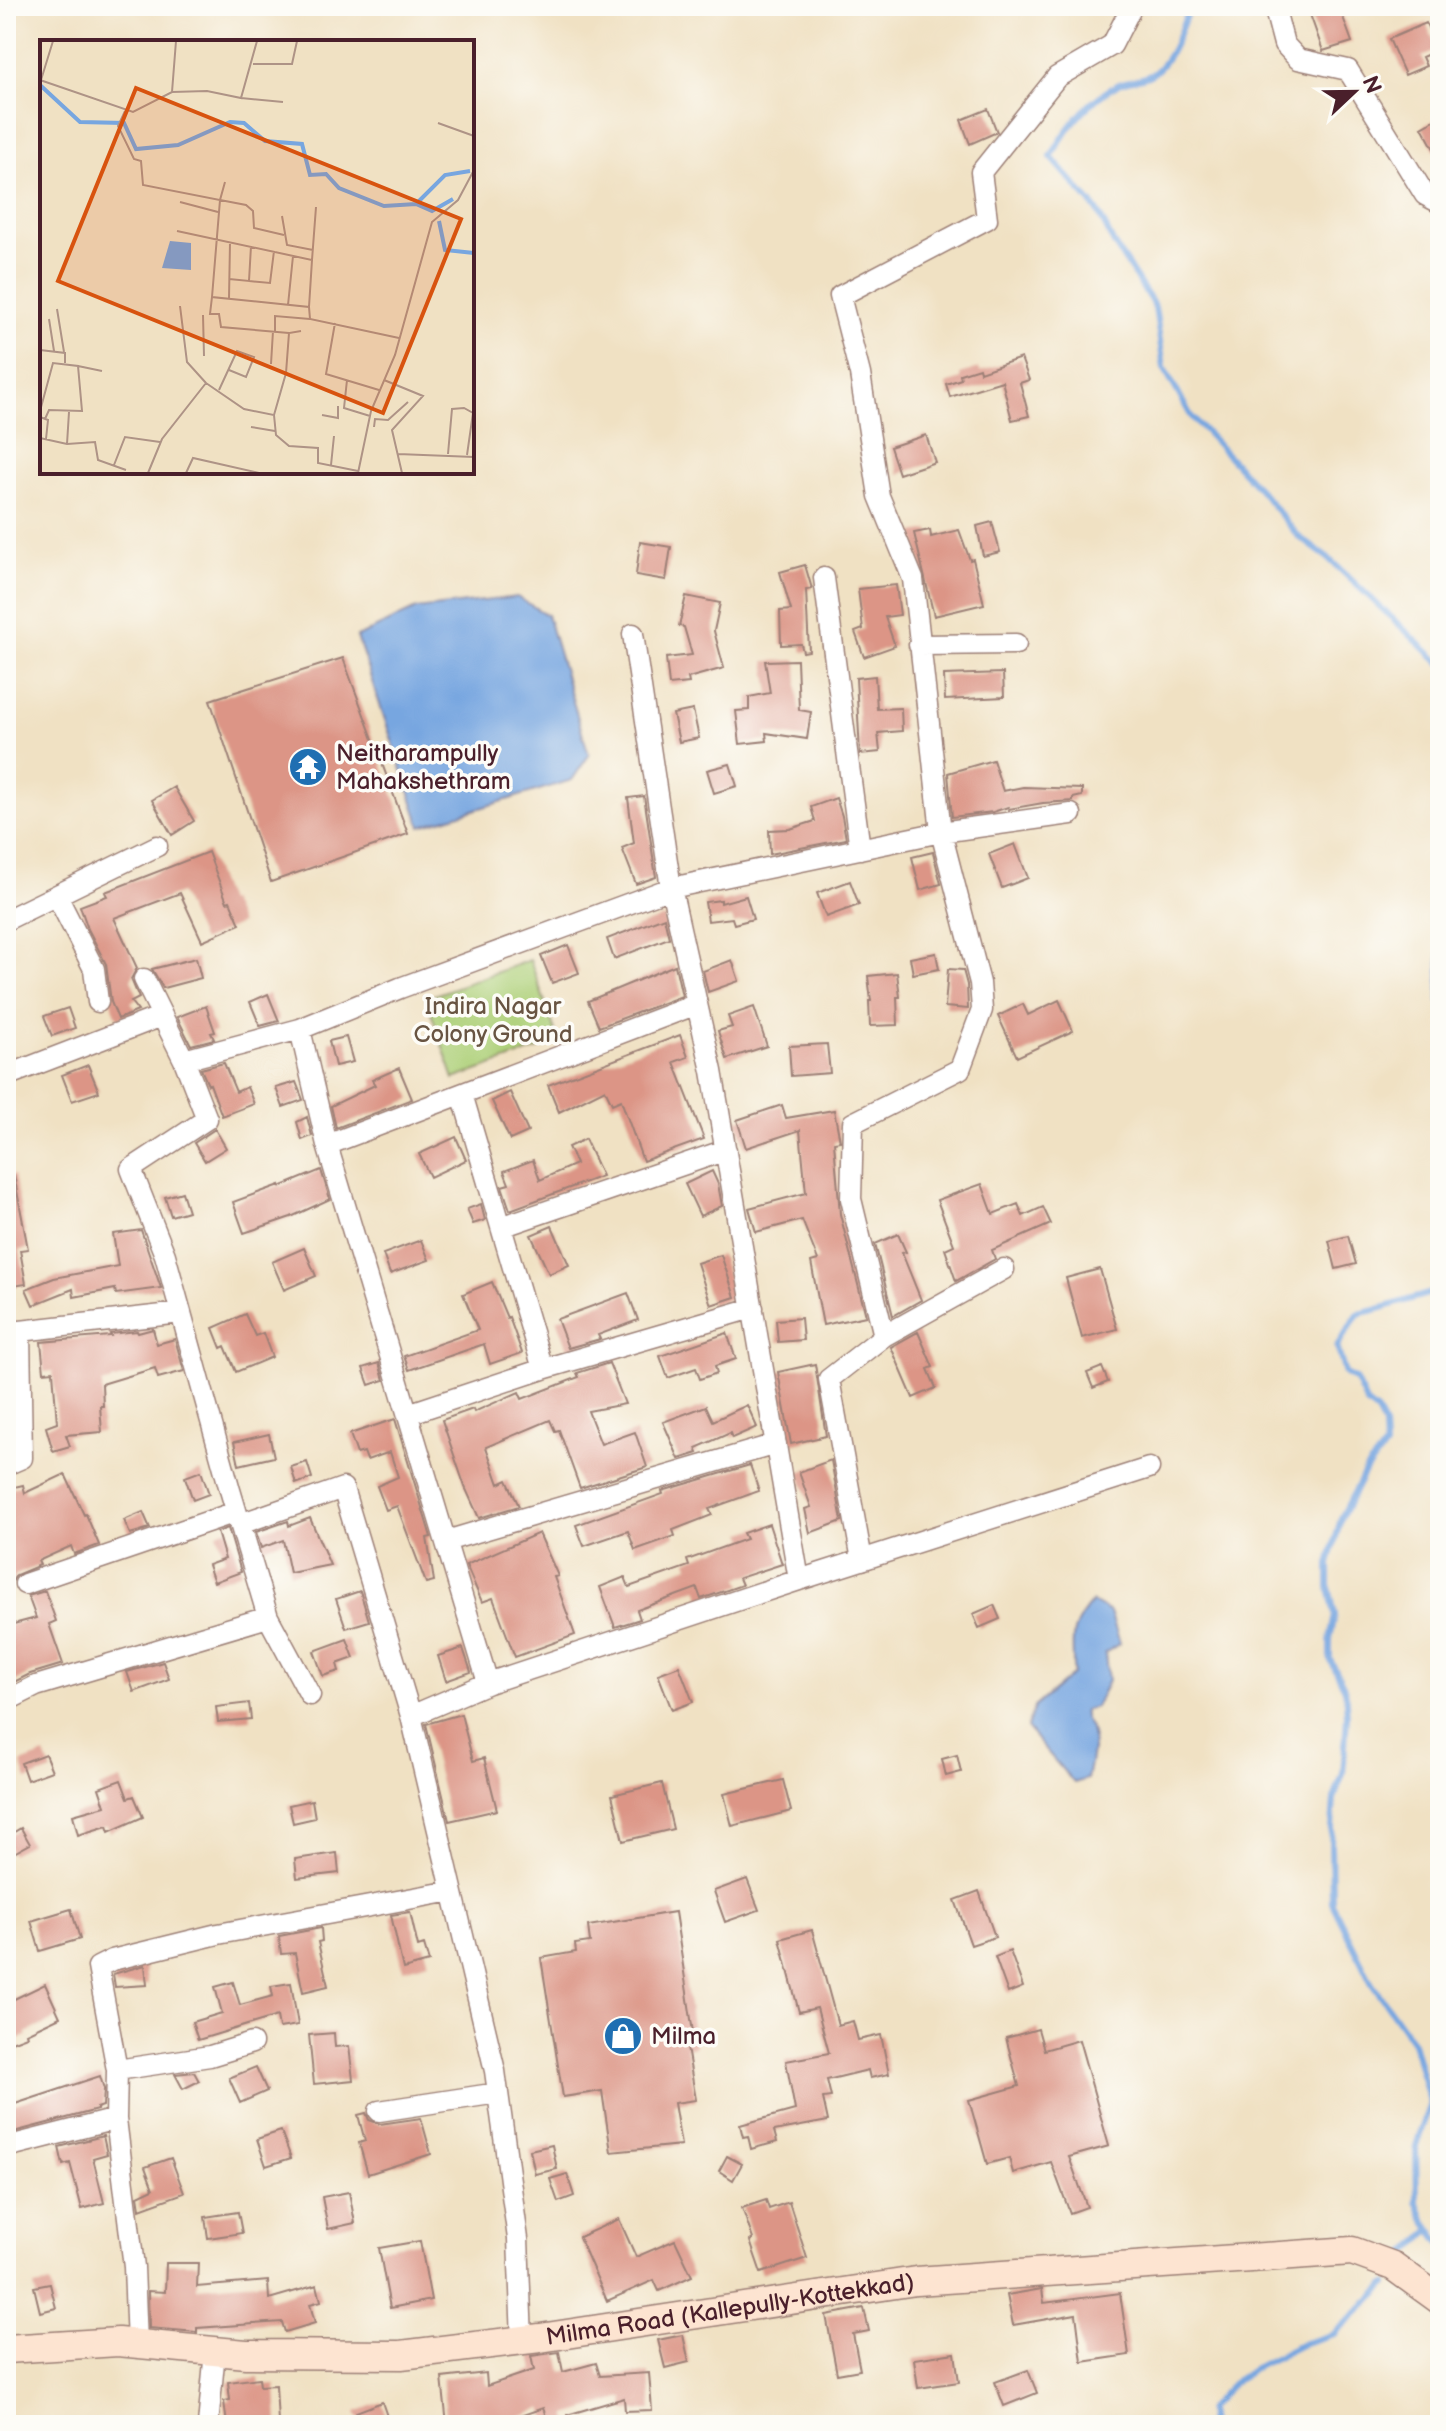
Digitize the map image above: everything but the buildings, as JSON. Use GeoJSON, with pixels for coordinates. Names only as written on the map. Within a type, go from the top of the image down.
{"type":"FeatureCollection","features":[{"type":"Feature","properties":{"kind":"main road","name":"Milma Road (Kallepully-Kottekkad)"},"geometry":{"type":"LineString","coordinates":[[6,2349],[118,2342],[246,2354],[401,2355],[916,2281],[1352,2251],[1393,2266],[1440,2300]]}},
{"type":"Feature","properties":{"kind":"street"},"geometry":{"type":"LineString","coordinates":[[884,1336],[851,1199],[853,1123],[960,1069],[982,1010],[980,983],[941,832],[913,579],[879,496],[860,374],[840,296],[987,219],[981,172],[1057,77],[1112,45],[1132,6]]}},
{"type":"Feature","properties":{"kind":"street"},"geometry":{"type":"LineString","coordinates":[[1274,6],[1284,44],[1298,59],[1348,70],[1425,195],[1440,203]]}},
{"type":"Feature","properties":{"kind":"street"},"geometry":{"type":"LineString","coordinates":[[824,578],[860,849]]}},
{"type":"Feature","properties":{"kind":"street"},"geometry":{"type":"LineString","coordinates":[[633,634],[671,888],[712,1071],[799,1580]]}},
{"type":"Feature","properties":{"kind":"street"},"geometry":{"type":"LineString","coordinates":[[919,645],[1016,644]]}},
{"type":"Feature","properties":{"kind":"street"},"geometry":{"type":"LineString","coordinates":[[184,1060],[300,1029],[400,988],[671,888],[941,832],[1071,814]]}},
{"type":"Feature","properties":{"kind":"street"},"geometry":{"type":"LineString","coordinates":[[6,920],[157,846]]}},
{"type":"Feature","properties":{"kind":"street"},"geometry":{"type":"LineString","coordinates":[[57,896],[94,969],[98,1002]]}},
{"type":"Feature","properties":{"kind":"street"},"geometry":{"type":"LineString","coordinates":[[144,979],[184,1060],[207,1119],[131,1169],[165,1255],[268,1617],[310,1695]]}},
{"type":"Feature","properties":{"kind":"street"},"geometry":{"type":"LineString","coordinates":[[327,1145],[697,1004]]}},
{"type":"Feature","properties":{"kind":"street"},"geometry":{"type":"LineString","coordinates":[[6,1076],[162,1016]]}},
{"type":"Feature","properties":{"kind":"street"},"geometry":{"type":"LineString","coordinates":[[300,1029],[327,1145],[488,1683]]}},
{"type":"Feature","properties":{"kind":"street"},"geometry":{"type":"LineString","coordinates":[[462,1094],[543,1369]]}},
{"type":"Feature","properties":{"kind":"street"},"geometry":{"type":"LineString","coordinates":[[501,1227],[726,1150]]}},
{"type":"Feature","properties":{"kind":"street"},"geometry":{"type":"LineString","coordinates":[[862,1560],[829,1379],[884,1336],[1004,1269]]}},
{"type":"Feature","properties":{"kind":"street"},"geometry":{"type":"LineString","coordinates":[[408,1414],[543,1369],[753,1308]]}},
{"type":"Feature","properties":{"kind":"street"},"geometry":{"type":"LineString","coordinates":[[6,1465],[22,1458],[13,1331],[181,1313]]}},
{"type":"Feature","properties":{"kind":"street"},"geometry":{"type":"LineString","coordinates":[[446,1541],[776,1444]]}},
{"type":"Feature","properties":{"kind":"street"},"geometry":{"type":"LineString","coordinates":[[411,1716],[488,1683],[1149,1468]]}},
{"type":"Feature","properties":{"kind":"street"},"geometry":{"type":"LineString","coordinates":[[25,1584],[343,1488],[411,1716],[495,2071],[518,2239],[522,2340]]}},
{"type":"Feature","properties":{"kind":"street"},"geometry":{"type":"LineString","coordinates":[[6,1701],[36,1686],[268,1617]]}},
{"type":"Feature","properties":{"kind":"street"},"geometry":{"type":"LineString","coordinates":[[137,2344],[134,2267],[116,2119],[117,2070],[98,1967],[112,1960],[218,1934],[452,1891]]}},
{"type":"Feature","properties":{"kind":"street"},"geometry":{"type":"LineString","coordinates":[[117,2070],[210,2056],[252,2043]]}},
{"type":"Feature","properties":{"kind":"street"},"geometry":{"type":"LineString","coordinates":[[379,2111],[498,2093]]}},
{"type":"Feature","properties":{"kind":"street"},"geometry":{"type":"LineString","coordinates":[[6,2147],[116,2119]]}},
{"type":"Feature","properties":{"kind":"street"},"geometry":{"type":"LineString","coordinates":[[208,2425],[215,2351]]}},
{"type":"Feature","properties":{"kind":"green space","name":"Indira Nagar Colony Ground"},"geometry":{"type":"Polygon","coordinates":[[[530,960],[559,1042],[454,1079],[426,998],[530,960]]]}},
{"type":"Feature","properties":{"kind":"water"},"geometry":{"type":"Polygon","coordinates":[[[517,597],[547,615],[589,755],[572,780],[421,826],[357,637],[416,609],[517,597]]]}},
{"type":"Feature","properties":{"kind":"water"},"geometry":{"type":"Polygon","coordinates":[[[1092,1602],[1110,1612],[1120,1643],[1105,1653],[1108,1681],[1095,1707],[1084,1710],[1093,1737],[1091,1756],[1087,1779],[1074,1783],[1027,1728],[1034,1707],[1073,1674],[1073,1636],[1078,1621],[1092,1602]]]}},
{"type":"Feature","properties":{"kind":"waterway"},"geometry":{"type":"LineString","coordinates":[[1187,6],[1179,35],[1161,66],[1151,75],[1108,90],[1088,106],[1071,125],[1051,157],[1097,210],[1114,244],[1155,307],[1164,368],[1191,416],[1299,537],[1328,558],[1440,663]]}},
{"type":"Feature","properties":{"kind":"waterway"},"geometry":{"type":"LineString","coordinates":[[1440,952],[1440,1001]]}},
{"type":"Feature","properties":{"kind":"waterway"},"geometry":{"type":"LineString","coordinates":[[1440,1291],[1358,1314],[1337,1346],[1345,1374],[1355,1379],[1367,1404],[1377,1412],[1384,1425],[1385,1447],[1366,1470],[1341,1518],[1329,1564],[1329,1587],[1335,1615],[1330,1659],[1345,1689],[1347,1716],[1343,1774],[1334,1799],[1332,1903],[1372,1984],[1413,2042],[1430,2103],[1416,2146],[1417,2201],[1424,2219],[1440,2242]]}},
{"type":"Feature","properties":{"kind":"waterway"},"geometry":{"type":"LineString","coordinates":[[1400,2260],[1431,2229]]}},
{"type":"Feature","properties":{"kind":"waterway"},"geometry":{"type":"LineString","coordinates":[[1210,2425],[1208,2409],[1235,2381],[1304,2343],[1334,2334],[1387,2284]]}},
{"type":"Feature","properties":{"kind":"place","name":"Neitharampully Mahakshethram"},"geometry":{"type":"Point","coordinates":[308,767]}},
{"type":"Feature","properties":{"kind":"place","name":"Milma"},"geometry":{"type":"Point","coordinates":[623,2036]}}]}
